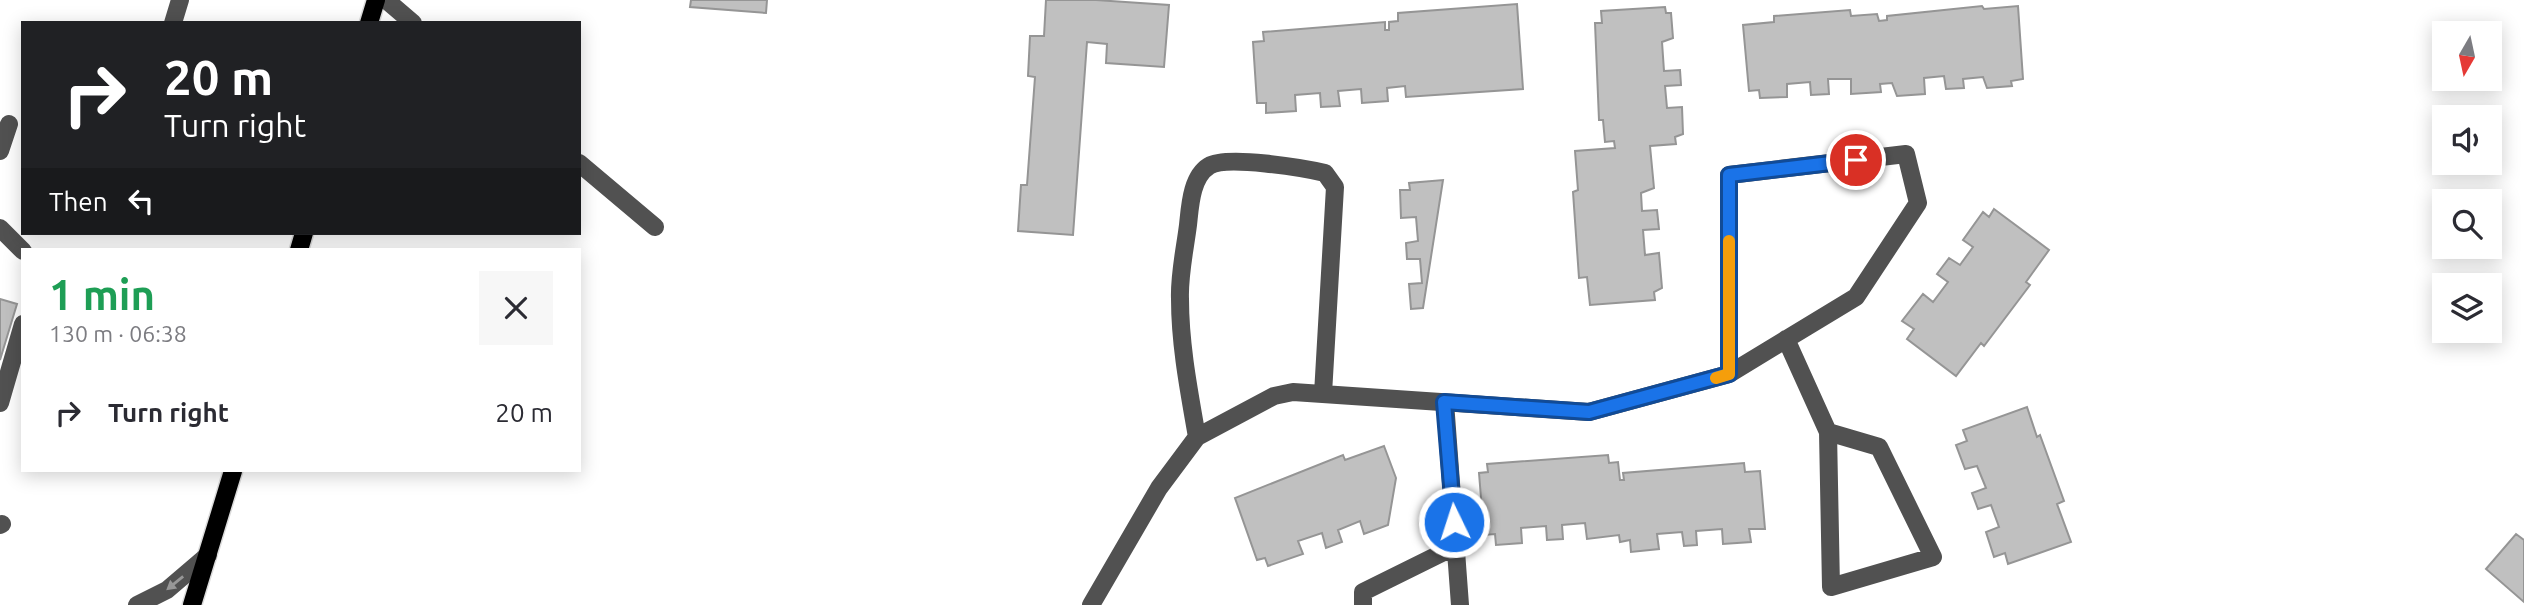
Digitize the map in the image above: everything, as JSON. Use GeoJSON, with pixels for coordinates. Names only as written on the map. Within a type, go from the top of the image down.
{"type":"FeatureCollection","features":[{"type":"Feature","properties":{"kind":"main road"},"geometry":{"type":"LineString","coordinates":[[370,21],[376,0]]}},
{"type":"Feature","properties":{"kind":"main road"},"geometry":{"type":"LineString","coordinates":[[192,605],[233,472]]}},
{"type":"Feature","properties":{"kind":"street"},"geometry":{"type":"LineString","coordinates":[[174,21],[180,0]]}},
{"type":"Feature","properties":{"kind":"street"},"geometry":{"type":"LineString","coordinates":[[386,0],[411,21]]}},
{"type":"Feature","properties":{"kind":"street"},"geometry":{"type":"LineString","coordinates":[[0,150],[10,124]]}},
{"type":"Feature","properties":{"kind":"street"},"geometry":{"type":"LineString","coordinates":[[1091,605],[1159,488],[1196,437],[1274,396],[1293,392],[1589,412],[1729,374],[1856,297],[1918,203],[1906,154],[1729,175],[1729,374]]}},
{"type":"Feature","properties":{"kind":"street"},"geometry":{"type":"LineString","coordinates":[[1196,437],[1179,297],[1192,197],[1199,177],[1209,166],[1228,161],[1308,169],[1325,173],[1335,187],[1323,394]]}},
{"type":"Feature","properties":{"kind":"street"},"geometry":{"type":"LineString","coordinates":[[581,165],[655,227]]}},
{"type":"Feature","properties":{"kind":"street"},"geometry":{"type":"LineString","coordinates":[[0,228],[21,249]]}},
{"type":"Feature","properties":{"kind":"street"},"geometry":{"type":"LineString","coordinates":[[0,403],[21,331]]}},
{"type":"Feature","properties":{"kind":"street"},"geometry":{"type":"LineString","coordinates":[[1786,339],[1828,432],[1830,587],[1933,557],[1879,447],[1828,432]]}},
{"type":"Feature","properties":{"kind":"street"},"geometry":{"type":"LineString","coordinates":[[1444,402],[1460,605]]}},
{"type":"Feature","properties":{"kind":"street"},"geometry":{"type":"LineString","coordinates":[[1363,605],[1363,592],[1456,546]]}},
{"type":"Feature","properties":{"kind":"street"},"geometry":{"type":"LineString","coordinates":[[137,605],[167,590],[208,555]]}},
{"type":"Feature","properties":{"kind":"building"},"geometry":{"type":"Polygon","coordinates":[[[691,0],[767,0],[766,13],[690,7],[691,0]]]}},
{"type":"Feature","properties":{"kind":"building"},"geometry":{"type":"Polygon","coordinates":[[[1046,0],[1169,5],[1164,67],[1106,63],[1107,44],[1087,42],[1073,235],[1018,231],[1021,185],[1027,185],[1035,77],[1028,76],[1030,36],[1044,36],[1046,0]]]}},
{"type":"Feature","properties":{"kind":"building"},"geometry":{"type":"Polygon","coordinates":[[[1517,4],[1523,89],[1406,97],[1405,86],[1387,88],[1388,101],[1362,103],[1361,89],[1338,91],[1340,106],[1321,107],[1320,93],[1295,95],[1296,111],[1266,113],[1266,103],[1257,103],[1253,42],[1264,41],[1263,32],[1385,22],[1385,30],[1389,30],[1389,22],[1398,21],[1398,13],[1517,4]]]}},
{"type":"Feature","properties":{"kind":"building"},"geometry":{"type":"Polygon","coordinates":[[[1982,6],[1984,9],[2018,6],[2023,79],[2011,81],[2012,86],[1987,88],[1983,77],[1963,79],[1964,88],[1946,89],[1944,76],[1924,78],[1925,94],[1897,96],[1892,83],[1880,84],[1881,92],[1851,94],[1851,79],[1828,79],[1829,94],[1811,95],[1810,82],[1787,84],[1787,97],[1760,98],[1759,90],[1749,91],[1743,25],[1774,22],[1774,16],[1850,10],[1851,16],[1877,14],[1879,21],[1887,20],[1887,16],[1982,6]]]}},
{"type":"Feature","properties":{"kind":"building"},"geometry":{"type":"Polygon","coordinates":[[[1665,7],[1666,13],[1671,13],[1673,38],[1662,42],[1664,71],[1680,70],[1681,85],[1665,86],[1667,108],[1682,107],[1683,134],[1675,137],[1676,144],[1650,146],[1654,188],[1641,193],[1642,211],[1657,210],[1659,229],[1643,230],[1645,255],[1659,253],[1662,288],[1654,292],[1655,300],[1590,305],[1587,277],[1579,278],[1573,192],[1578,190],[1575,151],[1615,148],[1614,141],[1605,142],[1603,120],[1599,120],[1595,23],[1602,23],[1601,11],[1665,7]]]}},
{"type":"Feature","properties":{"kind":"building"},"geometry":{"type":"Polygon","coordinates":[[[1443,180],[1423,308],[1411,309],[1409,284],[1422,283],[1420,259],[1407,259],[1406,243],[1418,241],[1416,217],[1401,218],[1400,190],[1410,190],[1409,183],[1443,180]]]}},
{"type":"Feature","properties":{"kind":"building"},"geometry":{"type":"Polygon","coordinates":[[[1994,209],[2049,250],[2026,282],[2030,285],[1984,346],[1981,343],[1956,376],[1907,339],[1914,329],[1902,321],[1923,294],[1933,302],[1948,282],[1937,274],[1949,258],[1960,265],[1973,247],[1963,240],[1983,212],[1989,217],[1994,209]]]}},
{"type":"Feature","properties":{"kind":"building"},"geometry":{"type":"Polygon","coordinates":[[[0,299],[17,304],[0,360],[0,299]]]}},
{"type":"Feature","properties":{"kind":"building"},"geometry":{"type":"Polygon","coordinates":[[[2027,407],[2064,501],[2057,504],[2071,542],[2008,564],[2005,553],[1994,557],[1986,532],[1999,527],[1991,505],[1978,509],[1972,493],[1986,488],[1977,466],[1965,469],[1956,445],[1967,441],[1963,430],[2027,407]]]}},
{"type":"Feature","properties":{"kind":"building"},"geometry":{"type":"Polygon","coordinates":[[[1384,446],[1396,478],[1388,525],[1364,534],[1360,521],[1338,530],[1342,542],[1326,548],[1322,533],[1298,541],[1303,554],[1268,566],[1265,558],[1257,560],[1235,498],[1343,455],[1345,460],[1384,446]]]}},
{"type":"Feature","properties":{"kind":"building"},"geometry":{"type":"Polygon","coordinates":[[[1608,455],[1609,463],[1618,462],[1620,480],[1624,480],[1623,473],[1744,463],[1745,472],[1760,471],[1765,529],[1749,529],[1751,542],[1723,544],[1722,529],[1696,531],[1697,545],[1684,546],[1682,532],[1657,534],[1659,549],[1631,552],[1630,540],[1620,542],[1619,535],[1587,539],[1585,523],[1562,525],[1563,539],[1547,540],[1546,526],[1521,528],[1522,543],[1496,545],[1495,534],[1484,535],[1479,473],[1488,472],[1487,464],[1608,455]]]}},
{"type":"Feature","properties":{"kind":"building"},"geometry":{"type":"Polygon","coordinates":[[[2516,534],[2524,540],[2524,602],[2486,569],[2516,534]]]}},
{"type":"Feature","properties":{"kind":"slow traffic"},"geometry":{"type":"LineString","coordinates":[[1716,378],[1729,374],[1729,241]]}},
{"type":"Feature","properties":{"kind":"route"},"geometry":{"type":"LineString","coordinates":[[1454,522],[1444,402],[1589,412],[1729,374],[1729,175],[1856,160]]}}]}
